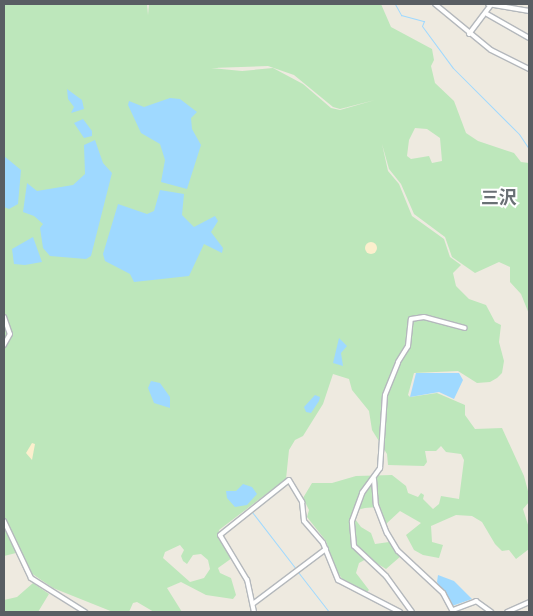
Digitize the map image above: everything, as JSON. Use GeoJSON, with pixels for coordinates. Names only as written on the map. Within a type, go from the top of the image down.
{"type":"FeatureCollection","features":[{"type":"Feature","properties":{"kind":"street"},"geometry":{"type":"LineString","coordinates":[[436,4],[469,34],[491,50],[529,69]]}},
{"type":"Feature","properties":{"kind":"street"},"geometry":{"type":"LineString","coordinates":[[469,34],[486,14],[489,4],[529,11]]}},
{"type":"Feature","properties":{"kind":"street"},"geometry":{"type":"LineString","coordinates":[[486,14],[529,38]]}},
{"type":"Feature","properties":{"kind":"street"},"geometry":{"type":"LineString","coordinates":[[4,317],[10,334],[4,345]]}},
{"type":"Feature","properties":{"kind":"street"},"geometry":{"type":"LineString","coordinates":[[412,612],[386,576],[362,556],[352,538],[357,503],[374,479],[383,451],[385,395],[398,362],[408,346],[411,319],[424,317],[465,328]]}},
{"type":"Feature","properties":{"kind":"street"},"geometry":{"type":"LineString","coordinates":[[374,479],[376,505],[398,551],[443,593],[453,611],[476,601],[491,612]]}},
{"type":"Feature","properties":{"kind":"street"},"geometry":{"type":"LineString","coordinates":[[254,612],[254,603],[239,563],[223,544],[220,534],[289,480],[302,502],[307,528],[326,549],[338,580],[384,606],[400,612]]}},
{"type":"Feature","properties":{"kind":"street"},"geometry":{"type":"LineString","coordinates":[[4,521],[31,578],[85,612]]}},
{"type":"Feature","properties":{"kind":"street"},"geometry":{"type":"LineString","coordinates":[[254,603],[326,549]]}},
{"type":"Feature","properties":{"kind":"street"},"geometry":{"type":"LineString","coordinates":[[507,612],[529,602]]}},
{"type":"Feature","properties":{"kind":"street"},"geometry":{"type":"LineString","coordinates":[[382,612],[384,606]]}},
{"type":"Feature","properties":{"kind":"green space"},"geometry":{"type":"Polygon","coordinates":[[[4,4],[147,4],[148,15],[149,4],[381,4],[391,27],[432,49],[434,60],[431,66],[435,83],[454,101],[466,133],[478,141],[514,153],[521,162],[529,163],[529,314],[521,294],[510,282],[510,267],[499,262],[475,273],[452,257],[445,237],[414,214],[401,184],[389,169],[382,144],[388,171],[399,184],[412,216],[444,239],[450,257],[461,265],[453,273],[456,286],[469,299],[486,305],[495,322],[501,325],[499,342],[504,361],[502,373],[497,378],[490,382],[477,383],[458,371],[414,373],[408,395],[410,397],[437,393],[465,405],[465,415],[475,429],[502,428],[524,476],[529,495],[529,502],[523,509],[529,528],[529,549],[516,559],[509,550],[502,551],[495,544],[482,522],[472,516],[456,515],[431,526],[432,542],[443,545],[439,558],[423,555],[414,550],[406,535],[421,523],[400,511],[386,524],[377,507],[365,508],[357,510],[355,519],[361,527],[371,533],[375,544],[389,542],[401,556],[386,569],[368,558],[359,563],[356,573],[369,590],[367,592],[344,582],[335,568],[326,541],[307,517],[309,510],[303,498],[312,483],[332,483],[356,476],[392,475],[406,486],[408,493],[418,497],[421,493],[424,495],[423,499],[433,509],[439,504],[441,496],[459,499],[464,460],[461,454],[446,452],[441,446],[436,451],[425,451],[427,462],[424,466],[388,465],[387,454],[372,430],[369,411],[352,390],[349,379],[333,374],[323,404],[303,436],[295,440],[289,450],[286,479],[219,530],[218,538],[232,558],[218,568],[220,573],[231,578],[236,595],[233,599],[206,595],[181,582],[167,588],[182,612],[154,612],[137,602],[133,603],[129,612],[113,612],[53,588],[31,573],[20,552],[4,556],[4,4]],[[268,66],[211,68],[242,71],[273,68],[303,84],[331,108],[340,110],[375,100],[340,109],[333,107],[294,75],[268,66]],[[415,128],[409,140],[407,156],[411,159],[429,156],[432,163],[442,161],[440,138],[427,129],[415,128]],[[180,545],[165,552],[163,558],[190,582],[204,578],[210,569],[208,560],[201,554],[193,555],[187,564],[183,561],[181,556],[184,550],[180,545]]]}},
{"type":"Feature","properties":{"kind":"green space"},"geometry":{"type":"Polygon","coordinates":[[[33,583],[49,594],[38,612],[4,612],[4,600],[17,597],[33,583]]]}},
{"type":"Feature","properties":{"kind":"sand"},"geometry":{"type":"Polygon","coordinates":[[[371,242],[377,248],[371,254],[365,248],[371,242]]]}},
{"type":"Feature","properties":{"kind":"sand"},"geometry":{"type":"Polygon","coordinates":[[[32,443],[35,444],[32,460],[26,453],[32,443]]]}},
{"type":"Feature","properties":{"kind":"water"},"geometry":{"type":"Polygon","coordinates":[[[67,89],[82,100],[84,109],[71,113],[74,107],[68,99],[67,89]]]}},
{"type":"Feature","properties":{"kind":"water"},"geometry":{"type":"Polygon","coordinates":[[[170,98],[180,99],[197,112],[191,118],[192,129],[201,145],[187,189],[161,182],[165,160],[160,144],[141,133],[128,105],[129,101],[144,107],[170,98]]]}},
{"type":"Feature","properties":{"kind":"water"},"geometry":{"type":"Polygon","coordinates":[[[83,119],[92,131],[92,136],[84,138],[74,123],[83,119]]]}},
{"type":"Feature","properties":{"kind":"water"},"geometry":{"type":"Polygon","coordinates":[[[95,140],[103,163],[112,173],[91,256],[86,259],[50,256],[43,248],[40,228],[43,224],[34,216],[23,212],[27,183],[37,191],[73,185],[85,174],[84,145],[95,140]]]}},
{"type":"Feature","properties":{"kind":"water"},"geometry":{"type":"Polygon","coordinates":[[[4,156],[21,170],[18,204],[9,209],[4,207],[4,156]]]}},
{"type":"Feature","properties":{"kind":"water"},"geometry":{"type":"Polygon","coordinates":[[[160,190],[184,194],[182,215],[194,227],[215,216],[218,221],[211,232],[223,248],[222,253],[204,244],[189,276],[134,282],[130,274],[105,261],[103,254],[118,204],[147,214],[154,211],[160,190]]]}},
{"type":"Feature","properties":{"kind":"water"},"geometry":{"type":"Polygon","coordinates":[[[33,237],[42,262],[25,265],[14,264],[12,249],[33,237]]]}},
{"type":"Feature","properties":{"kind":"water"},"geometry":{"type":"Polygon","coordinates":[[[339,338],[347,346],[341,353],[343,366],[333,363],[339,338]]]}},
{"type":"Feature","properties":{"kind":"water"},"geometry":{"type":"Polygon","coordinates":[[[416,373],[459,373],[463,380],[454,399],[439,392],[410,397],[416,373]]]}},
{"type":"Feature","properties":{"kind":"water"},"geometry":{"type":"Polygon","coordinates":[[[151,381],[160,383],[170,397],[170,408],[154,403],[148,388],[151,381]]]}},
{"type":"Feature","properties":{"kind":"water"},"geometry":{"type":"Polygon","coordinates":[[[315,395],[320,397],[319,401],[311,413],[306,412],[304,407],[315,395]]]}},
{"type":"Feature","properties":{"kind":"water"},"geometry":{"type":"Polygon","coordinates":[[[243,484],[252,487],[257,494],[247,505],[235,507],[227,498],[226,491],[236,491],[243,484]]]}},
{"type":"Feature","properties":{"kind":"water"},"geometry":{"type":"Polygon","coordinates":[[[438,575],[454,581],[472,599],[452,606],[437,582],[438,575]]]}},
{"type":"Feature","properties":{"kind":"waterway"},"geometry":{"type":"LineString","coordinates":[[395,4],[401,15],[424,21],[422,26],[453,68],[519,134],[529,149]]}},
{"type":"Feature","properties":{"kind":"waterway"},"geometry":{"type":"LineString","coordinates":[[252,512],[296,569]]}},
{"type":"Feature","properties":{"kind":"waterway"},"geometry":{"type":"LineString","coordinates":[[298,572],[329,612]]}},
{"type":"Feature","properties":{"kind":"district","name":"三沢"},"geometry":{"type":"Point","coordinates":[499,197]}}]}
